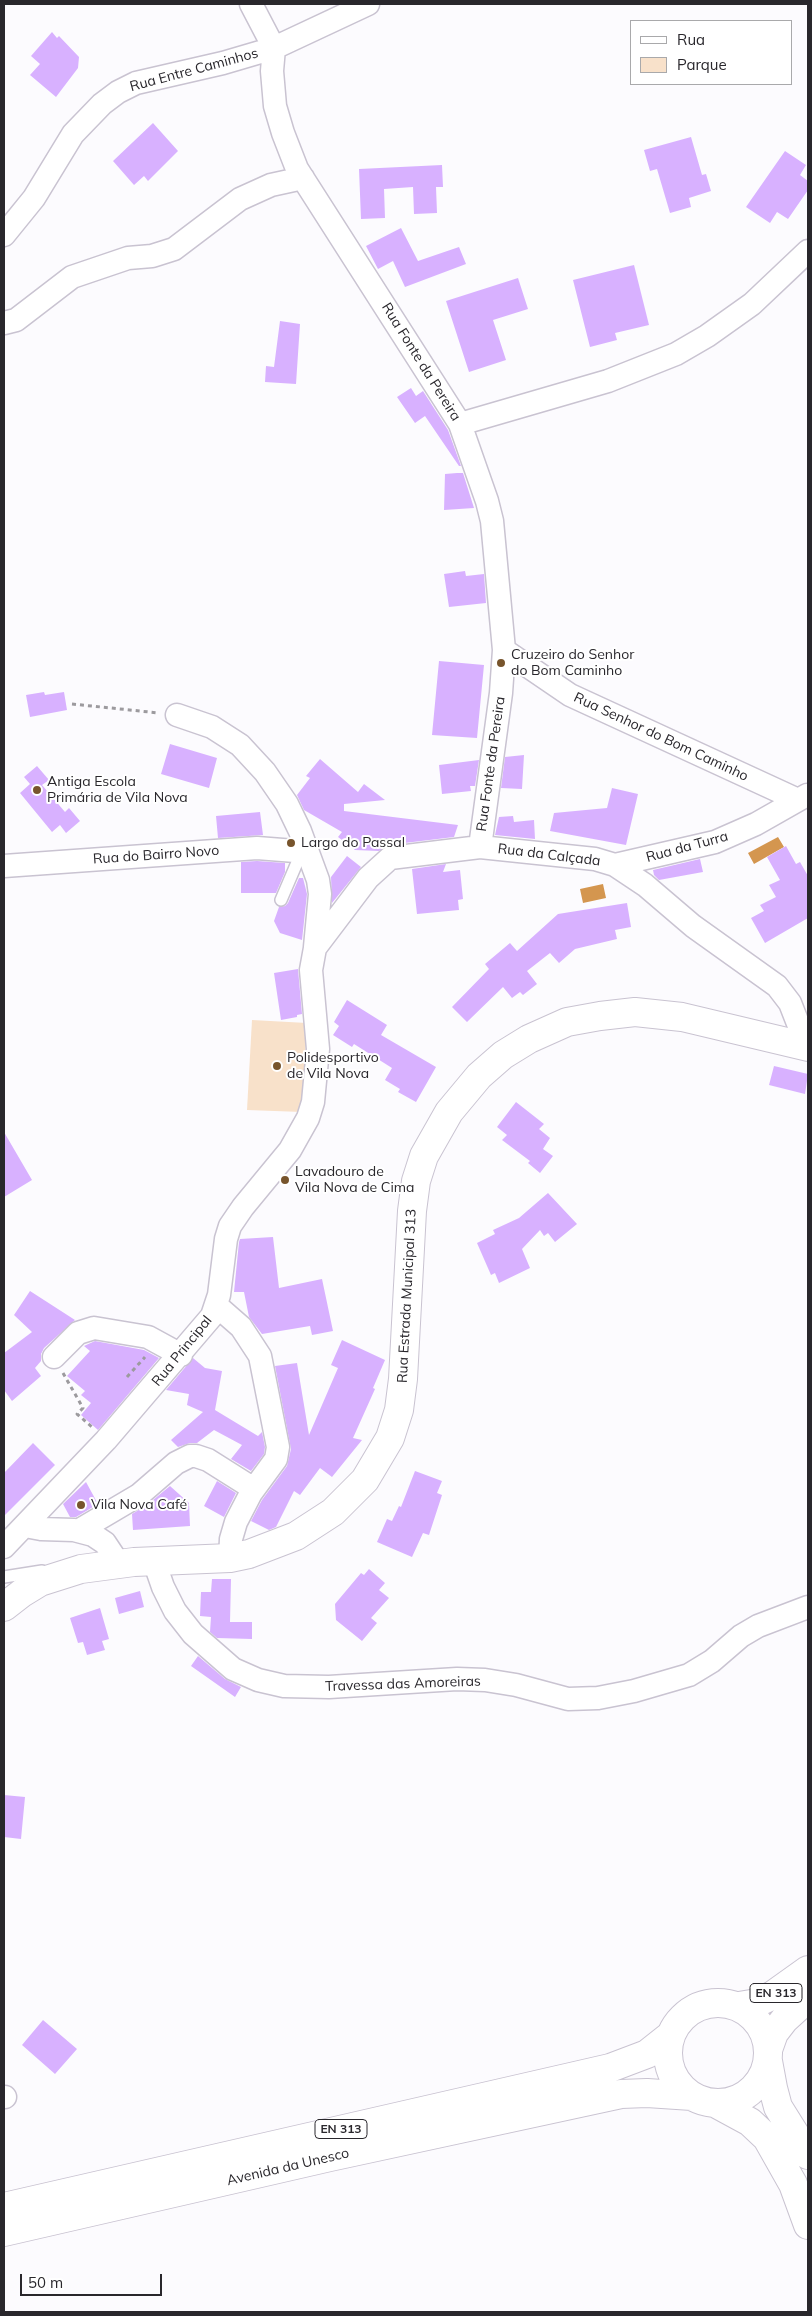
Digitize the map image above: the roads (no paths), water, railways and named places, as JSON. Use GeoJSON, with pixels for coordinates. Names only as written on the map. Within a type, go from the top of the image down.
{"type":"FeatureCollection","features":[{"type":"Feature","properties":{"kind":"main road","name":"Rua Estrada Municipal 313"},"geometry":{"type":"LineString","coordinates":[[5,1598],[40,1582],[81,1569],[154,1561],[230,1558],[249,1554],[296,1536],[333,1512],[365,1480],[380,1458],[390,1438],[399,1410],[403,1379],[412,1211],[416,1181],[424,1156],[449,1112],[479,1076],[503,1055],[529,1039],[567,1022],[635,1012],[682,1017],[808,1048]]}},
{"type":"Feature","properties":{"kind":"main road","name":"EN 313"},"geometry":{"type":"LineString","coordinates":[[739,2006],[757,2003],[773,1995],[808,1970]]}},
{"type":"Feature","properties":{"kind":"main road","name":"EN 313"},"geometry":{"type":"LineString","coordinates":[[704,2100],[729,2102],[743,2096],[755,2087],[764,2075],[774,2033],[784,2020],[808,1998]]}},
{"type":"Feature","properties":{"kind":"main road","name":"EN 313"},"geometry":{"type":"LineString","coordinates":[[671,2035],[679,2020],[692,2010],[707,2004],[723,2002],[739,2006],[756,2019],[766,2037],[768,2054]]}},
{"type":"Feature","properties":{"kind":"main road"},"geometry":{"type":"LineString","coordinates":[[671,2035],[668,2048],[673,2076],[682,2088],[750,2122],[767,2138],[793,2184],[808,2225]]}},
{"type":"Feature","properties":{"kind":"main road","name":"Avenida da Unesco"},"geometry":{"type":"LineString","coordinates":[[4,2207],[610,2068],[647,2054],[671,2035]]}},
{"type":"Feature","properties":{"kind":"main road"},"geometry":{"type":"LineString","coordinates":[[768,2054],[772,2088],[778,2107],[808,2155]]}},
{"type":"Feature","properties":{"kind":"main road","name":"Avenida da Unesco"},"geometry":{"type":"LineString","coordinates":[[4,2232],[340,2154],[621,2094],[646,2093],[704,2100]]}},
{"type":"Feature","properties":{"kind":"street"},"geometry":{"type":"LineString","coordinates":[[251,4],[274,48]]}},
{"type":"Feature","properties":{"kind":"street","name":"Rua Entre Caminhos"},"geometry":{"type":"LineString","coordinates":[[4,235],[34,198],[73,134],[102,104],[118,92],[136,83],[223,63],[274,48],[368,4]]}},
{"type":"Feature","properties":{"kind":"street","name":"Rua Fonte da Pereira"},"geometry":{"type":"LineString","coordinates":[[274,48],[272,70],[275,106],[297,169],[460,424],[492,521],[504,650],[502,686],[480,847]]}},
{"type":"Feature","properties":{"kind":"street"},"geometry":{"type":"LineString","coordinates":[[4,323],[16,320],[72,277],[128,258],[152,256],[174,248],[240,199],[271,185],[303,178]]}},
{"type":"Feature","properties":{"kind":"street"},"geometry":{"type":"LineString","coordinates":[[460,424],[608,380],[676,354],[707,336],[752,304],[805,258]]}},
{"type":"Feature","properties":{"kind":"street","name":"Rua Senhor do Bom Caminho"},"geometry":{"type":"LineString","coordinates":[[504,650],[570,695],[803,797]]}},
{"type":"Feature","properties":{"kind":"street"},"geometry":{"type":"LineString","coordinates":[[177,715],[206,724],[225,734],[252,758],[287,804],[319,887],[316,948]]}},
{"type":"Feature","properties":{"kind":"street","name":"Rua da Turra"},"geometry":{"type":"LineString","coordinates":[[615,865],[715,842],[749,827],[803,797]]}},
{"type":"Feature","properties":{"kind":"street","name":"Rua da Calçada"},"geometry":{"type":"LineString","coordinates":[[316,948],[368,878],[390,858],[480,847],[595,859],[615,865],[645,886],[687,922],[777,986],[790,1002],[808,1048]]}},
{"type":"Feature","properties":{"kind":"street","name":"Rua do Bairro Novo"},"geometry":{"type":"LineString","coordinates":[[4,866],[257,848],[305,851]]}},
{"type":"Feature","properties":{"kind":"street","name":"Rua Principal"},"geometry":{"type":"LineString","coordinates":[[4,1547],[106,1440],[181,1355],[212,1316],[217,1306],[226,1239],[230,1226],[243,1207],[290,1150],[308,1118],[313,1102],[318,1049],[310,970],[316,948]]}},
{"type":"Feature","properties":{"kind":"street"},"geometry":{"type":"LineString","coordinates":[[217,1306],[233,1319],[251,1340],[260,1356],[278,1451],[276,1459],[254,1489],[234,1528],[230,1558]]}},
{"type":"Feature","properties":{"kind":"street"},"geometry":{"type":"LineString","coordinates":[[54,1357],[78,1333],[94,1328],[148,1337],[181,1355]]}},
{"type":"Feature","properties":{"kind":"street"},"geometry":{"type":"LineString","coordinates":[[78,1531],[138,1494],[176,1463],[190,1456],[202,1458],[254,1489]]}},
{"type":"Feature","properties":{"kind":"street"},"geometry":{"type":"LineString","coordinates":[[25,1526],[78,1531],[99,1538],[109,1548],[118,1564]]}},
{"type":"Feature","properties":{"kind":"street","name":"Travessa das Amoreiras"},"geometry":{"type":"LineString","coordinates":[[154,1561],[163,1587],[175,1611],[193,1634],[233,1669],[258,1680],[284,1686],[328,1687],[457,1679],[485,1680],[516,1685],[568,1699],[598,1698],[634,1691],[689,1675],[712,1661],[741,1636],[758,1626],[808,1607]]}},
{"type":"Feature","properties":{"kind":"lane"},"geometry":{"type":"LineString","coordinates":[[280,900],[305,851]]}},
{"type":"Feature","properties":{"kind":"place","name":"Cruzeiro do Senhor do Bom Caminho"},"geometry":{"type":"Point","coordinates":[501,663]}},
{"type":"Feature","properties":{"kind":"place","name":"Antiga Escola Primária de Vila Nova"},"geometry":{"type":"Point","coordinates":[37,790]}},
{"type":"Feature","properties":{"kind":"place","name":"Largo do Passal"},"geometry":{"type":"Point","coordinates":[291,843]}},
{"type":"Feature","properties":{"kind":"place","name":"Polidesportivo de Vila Nova"},"geometry":{"type":"Point","coordinates":[277,1066]}},
{"type":"Feature","properties":{"kind":"place","name":"Lavadouro de Vila Nova de Cima"},"geometry":{"type":"Point","coordinates":[285,1180]}},
{"type":"Feature","properties":{"kind":"place","name":"Vila Nova Café"},"geometry":{"type":"Point","coordinates":[81,1505]}}]}
